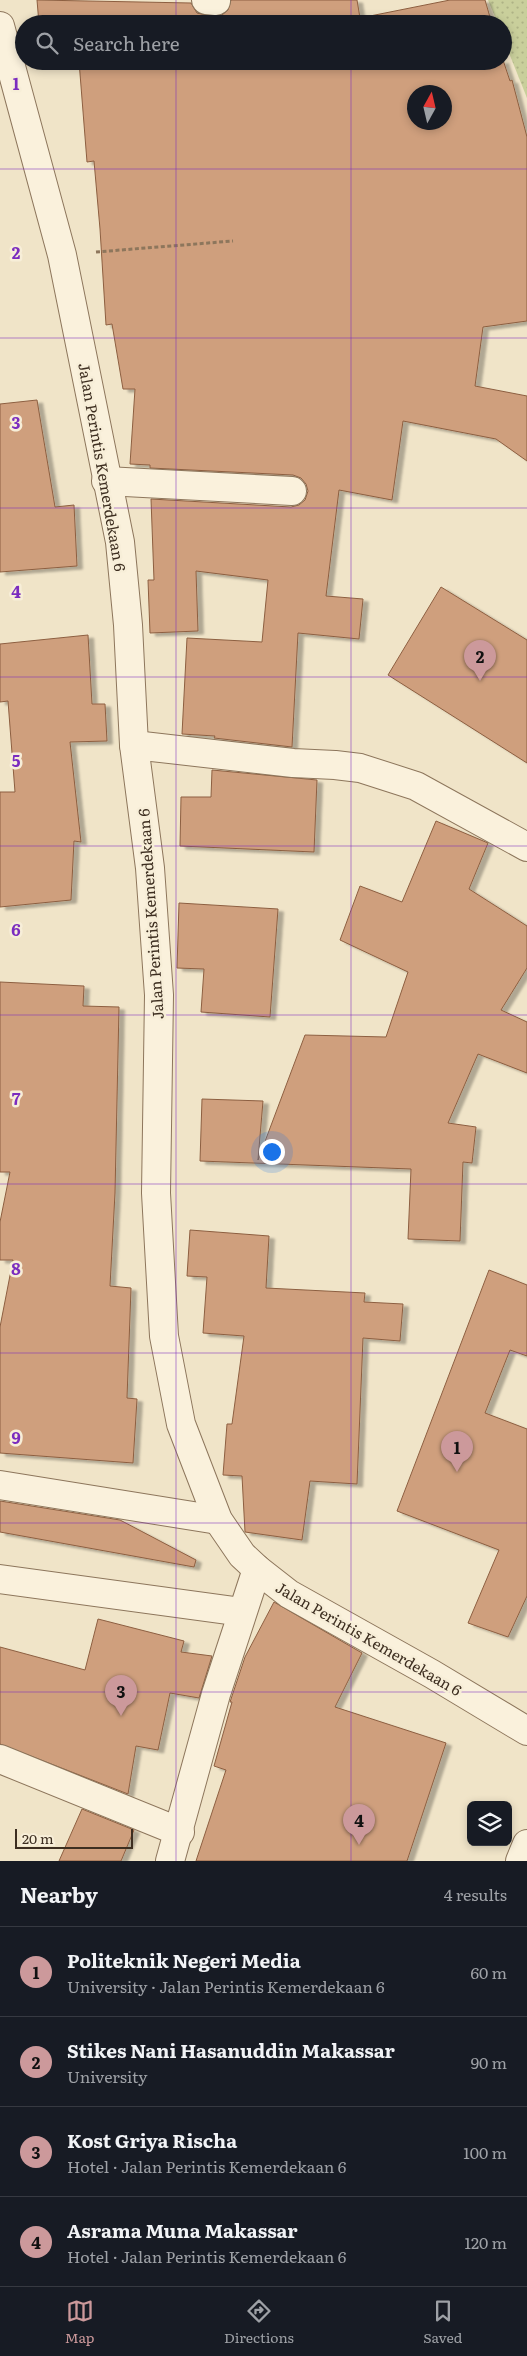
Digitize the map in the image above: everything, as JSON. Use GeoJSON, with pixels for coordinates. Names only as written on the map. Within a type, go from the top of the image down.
{"type":"FeatureCollection","features":[{"type":"Feature","properties":{"kind":"street","name":"Jalan Perintis Kemerdekaan 6"},"geometry":{"type":"LineString","coordinates":[[0,26],[62,255],[101,444],[106,481],[120,551],[128,625],[134,746],[150,868],[159,995],[156,1193],[164,1336],[181,1424],[218,1520],[242,1555],[257,1569],[288,1594],[432,1674],[527,1731]]}},
{"type":"Feature","properties":{"kind":"street"},"geometry":{"type":"LineString","coordinates":[[106,481],[292,491]]}},
{"type":"Feature","properties":{"kind":"street"},"geometry":{"type":"LineString","coordinates":[[134,746],[293,763],[360,768],[416,786],[527,847]]}},
{"type":"Feature","properties":{"kind":"street"},"geometry":{"type":"LineString","coordinates":[[0,1485],[218,1520]]}},
{"type":"Feature","properties":{"kind":"street"},"geometry":{"type":"LineString","coordinates":[[170,1861],[180,1832],[216,1694],[257,1569]]}},
{"type":"Feature","properties":{"kind":"street"},"geometry":{"type":"LineString","coordinates":[[0,1579],[242,1612]]}},
{"type":"Feature","properties":{"kind":"street"},"geometry":{"type":"LineString","coordinates":[[0,1758],[180,1832]]}},
{"type":"Feature","properties":{"kind":"street"},"geometry":{"type":"LineString","coordinates":[[520,1861],[527,1844]]}},
{"type":"Feature","properties":{"kind":"path"},"geometry":{"type":"LineString","coordinates":[[62,255],[232,241]]}},
{"type":"Feature","properties":{"kind":"green space"},"geometry":{"type":"Polygon","coordinates":[[[488,0],[527,0],[527,98],[512,60],[512,15],[494,15],[488,0]]]}},
{"type":"Feature","properties":{"kind":"building"},"geometry":{"type":"Polygon","coordinates":[[[37,0],[191,3],[197,13],[206,15],[38,15],[37,0]]]}},
{"type":"Feature","properties":{"kind":"building"},"geometry":{"type":"Polygon","coordinates":[[[231,0],[357,0],[360,15],[222,15],[228,10],[231,0]]]}},
{"type":"Feature","properties":{"kind":"building"},"geometry":{"type":"Polygon","coordinates":[[[450,0],[485,0],[489,15],[375,15],[450,0]]]}},
{"type":"Feature","properties":{"kind":"building"},"geometry":{"type":"Polygon","coordinates":[[[80,70],[506,70],[510,81],[512,80],[527,137],[527,321],[483,327],[475,386],[527,396],[527,461],[496,439],[403,421],[392,500],[339,490],[326,596],[363,599],[359,639],[298,633],[292,747],[214,738],[215,736],[182,734],[187,638],[262,642],[268,580],[196,571],[198,631],[150,633],[148,580],[154,580],[151,499],[291,507],[299,505],[305,500],[308,491],[306,484],[301,478],[293,475],[150,468],[150,465],[130,464],[135,389],[123,389],[112,324],[106,325],[94,161],[87,162],[80,70]]]}},
{"type":"Feature","properties":{"kind":"building"},"geometry":{"type":"Polygon","coordinates":[[[37,400],[55,507],[74,505],[77,566],[0,572],[0,404],[37,400]]]}},
{"type":"Feature","properties":{"kind":"building"},"geometry":{"type":"Polygon","coordinates":[[[441,587],[527,640],[527,763],[388,675],[441,587]]]}},
{"type":"Feature","properties":{"kind":"building"},"geometry":{"type":"Polygon","coordinates":[[[88,635],[92,704],[105,704],[107,741],[70,742],[81,842],[74,841],[71,900],[0,907],[0,792],[15,792],[8,701],[0,702],[0,644],[88,635]]]}},
{"type":"Feature","properties":{"kind":"building"},"geometry":{"type":"Polygon","coordinates":[[[212,770],[317,780],[314,852],[180,846],[181,797],[211,797],[212,770]]]}},
{"type":"Feature","properties":{"kind":"building"},"geometry":{"type":"Polygon","coordinates":[[[436,821],[488,843],[469,889],[527,926],[527,968],[501,1010],[527,1022],[527,1073],[478,1054],[448,1123],[476,1127],[472,1163],[463,1162],[460,1241],[408,1239],[411,1169],[200,1161],[202,1099],[263,1101],[258,1160],[305,1035],[386,1037],[408,972],[340,940],[360,886],[402,902],[436,821]]]}},
{"type":"Feature","properties":{"kind":"building"},"geometry":{"type":"Polygon","coordinates":[[[179,903],[278,909],[270,1017],[201,1012],[204,969],[177,968],[179,903]]]}},
{"type":"Feature","properties":{"kind":"building"},"geometry":{"type":"Polygon","coordinates":[[[0,982],[84,986],[83,1006],[119,1007],[115,1193],[110,1286],[131,1288],[127,1398],[137,1399],[133,1463],[0,1453],[0,1327],[13,1260],[0,1260],[0,1222],[10,1172],[0,1172],[0,982]]]}},
{"type":"Feature","properties":{"kind":"building"},"geometry":{"type":"Polygon","coordinates":[[[190,1230],[269,1236],[266,1288],[365,1293],[364,1302],[403,1304],[400,1341],[363,1338],[357,1484],[310,1481],[302,1540],[245,1532],[242,1476],[223,1475],[227,1424],[232,1424],[244,1336],[203,1333],[207,1277],[187,1276],[190,1230]]]}},
{"type":"Feature","properties":{"kind":"building"},"geometry":{"type":"Polygon","coordinates":[[[489,1270],[527,1285],[527,1356],[510,1350],[485,1413],[527,1429],[527,1596],[508,1637],[468,1623],[499,1550],[397,1511],[489,1270]]]}},
{"type":"Feature","properties":{"kind":"building"},"geometry":{"type":"Polygon","coordinates":[[[0,1501],[120,1520],[196,1560],[194,1567],[0,1532],[0,1501]]]}},
{"type":"Feature","properties":{"kind":"building"},"geometry":{"type":"Polygon","coordinates":[[[274,1602],[362,1653],[335,1707],[446,1743],[407,1861],[196,1861],[226,1770],[214,1766],[232,1702],[230,1702],[245,1657],[274,1602]]]}},
{"type":"Feature","properties":{"kind":"building"},"geometry":{"type":"Polygon","coordinates":[[[98,1619],[184,1641],[181,1652],[212,1656],[199,1698],[170,1693],[158,1750],[136,1746],[128,1794],[0,1744],[0,1647],[85,1670],[98,1619]]]}},
{"type":"Feature","properties":{"kind":"building"},"geometry":{"type":"Polygon","coordinates":[[[82,1809],[134,1830],[121,1861],[59,1861],[82,1809]]]}},
{"type":"Feature","properties":{"kind":"place","name":"Stikes Nani Hasanuddin Makassar"},"geometry":{"type":"Point","coordinates":[480,681]}},
{"type":"Feature","properties":{"kind":"place","name":"Politeknik Negeri Media"},"geometry":{"type":"Point","coordinates":[457,1472]}},
{"type":"Feature","properties":{"kind":"place","name":"Kost Griya Rischa"},"geometry":{"type":"Point","coordinates":[121,1716]}},
{"type":"Feature","properties":{"kind":"place","name":"Asrama Muna Makassar"},"geometry":{"type":"Point","coordinates":[359,1845]}}]}
